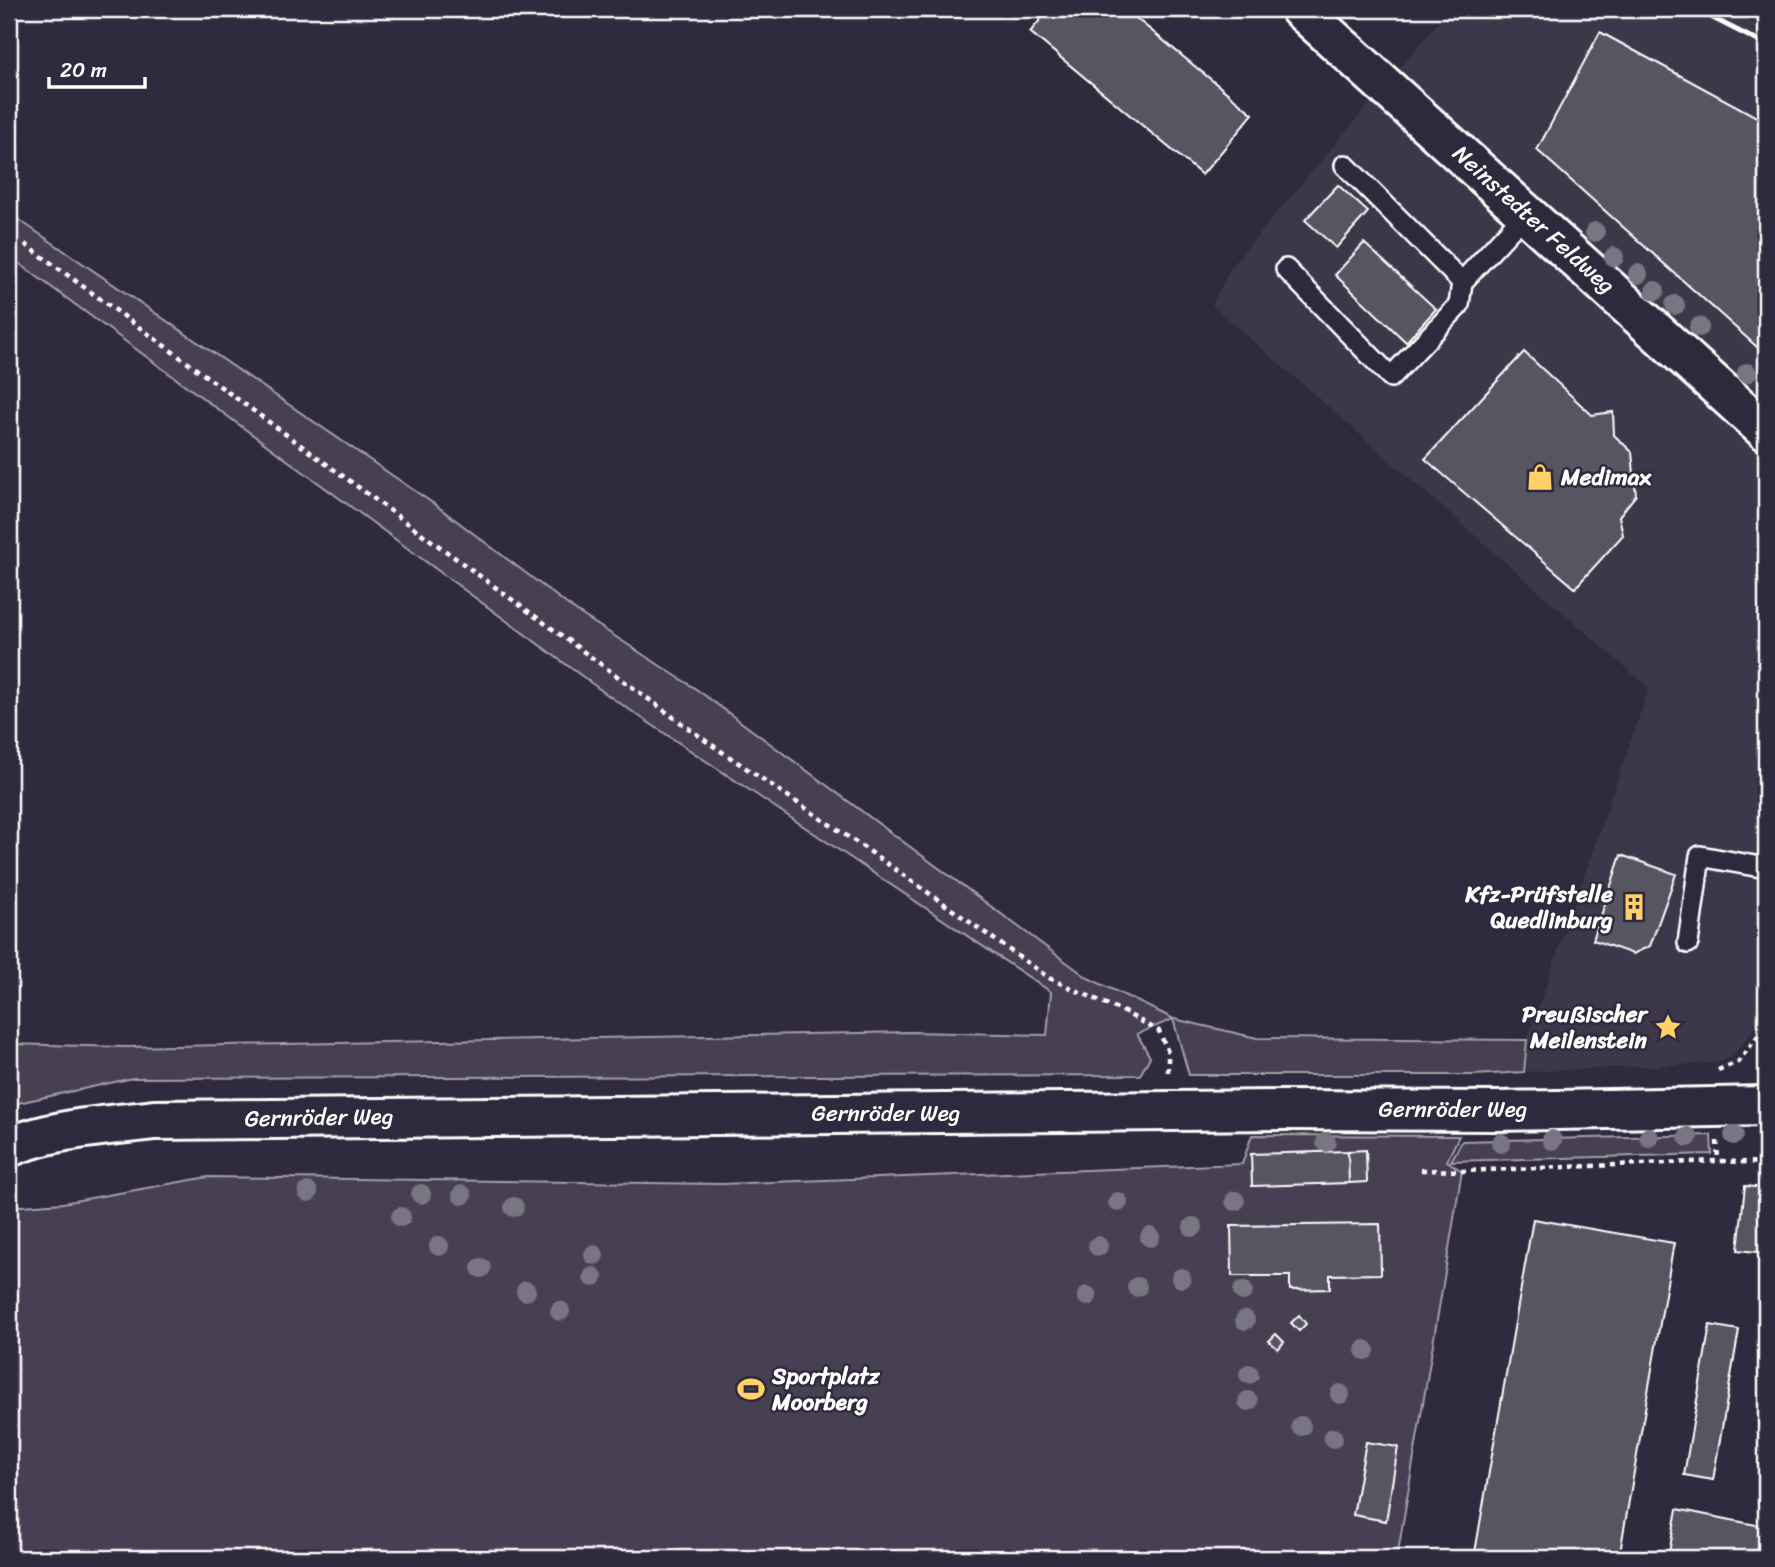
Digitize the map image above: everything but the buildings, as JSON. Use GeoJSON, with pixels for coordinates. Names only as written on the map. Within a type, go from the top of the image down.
{"type":"FeatureCollection","features":[{"type":"Feature","properties":{"kind":"main road","name":"Neinstedter Feldweg"},"geometry":{"type":"LineString","coordinates":[[1300,9],[1766,431]]}},
{"type":"Feature","properties":{"kind":"main road","name":"Gernröder Weg"},"geometry":{"type":"LineString","coordinates":[[9,1147],[20,1142],[80,1129],[167,1120],[1254,1110],[1497,1111],[1766,1106]]}},
{"type":"Feature","properties":{"kind":"lane"},"geometry":{"type":"LineString","coordinates":[[1345,166],[1462,282]]}},
{"type":"Feature","properties":{"kind":"lane"},"geometry":{"type":"LineString","coordinates":[[1286,269],[1391,377],[1459,305],[1462,282],[1527,212]]}},
{"type":"Feature","properties":{"kind":"lane"},"geometry":{"type":"LineString","coordinates":[[1688,943],[1700,856],[1766,868]]}},
{"type":"Feature","properties":{"kind":"path"},"geometry":{"type":"LineString","coordinates":[[25,244],[706,741],[1049,978],[1159,1031],[1168,1052],[1168,1087]]}},
{"type":"Feature","properties":{"kind":"path"},"geometry":{"type":"LineString","coordinates":[[1421,1170],[1462,1171],[1718,1161],[1766,1163]]}},
{"type":"Feature","properties":{"kind":"shaded area"},"geometry":{"type":"Polygon","coordinates":[[[1450,9],[1766,9],[1766,972],[1758,1023],[1734,1055],[1718,1063],[1524,1072],[1527,1040],[1649,688],[1212,305],[1231,267],[1450,9]]]}},
{"type":"Feature","properties":{"kind":"shaded area"},"geometry":{"type":"Polygon","coordinates":[[[9,213],[437,506],[576,611],[696,689],[1088,978],[1174,1019],[1257,1038],[1527,1040],[1524,1072],[1474,1075],[1189,1075],[1173,1019],[1137,1034],[1150,1057],[1140,1075],[133,1078],[9,1105],[9,1044],[125,1047],[911,1032],[1047,1035],[1051,992],[609,696],[9,256],[9,213]]]}},
{"type":"Feature","properties":{"kind":"shaded area","name":"Sportplatz Moorberg"},"geometry":{"type":"Polygon","coordinates":[[[1252,1135],[1459,1136],[1447,1161],[1462,1171],[1397,1558],[9,1558],[9,1207],[63,1203],[208,1177],[722,1184],[1242,1164],[1252,1135]]]}},
{"type":"Feature","properties":{"kind":"shaded area"},"geometry":{"type":"Polygon","coordinates":[[[1711,1135],[1712,1154],[1451,1161],[1462,1141],[1711,1135]]]}},
{"type":"Feature","properties":{"kind":"railway"},"geometry":{"type":"LineString","coordinates":[[1695,9],[1766,45]]}},
{"type":"Feature","properties":{"kind":"place","name":"Medimax"},"geometry":{"type":"Point","coordinates":[1540,477]}},
{"type":"Feature","properties":{"kind":"place","name":"Kfz-Prüfstelle Quedlinburg"},"geometry":{"type":"Point","coordinates":[1634,907]}},
{"type":"Feature","properties":{"kind":"place","name":"Preußischer Meilenstein"},"geometry":{"type":"Point","coordinates":[1668,1027]}},
{"type":"Feature","properties":{"kind":"place","name":"Sportplatz Moorberg"},"geometry":{"type":"Point","coordinates":[751,1389]}}]}
